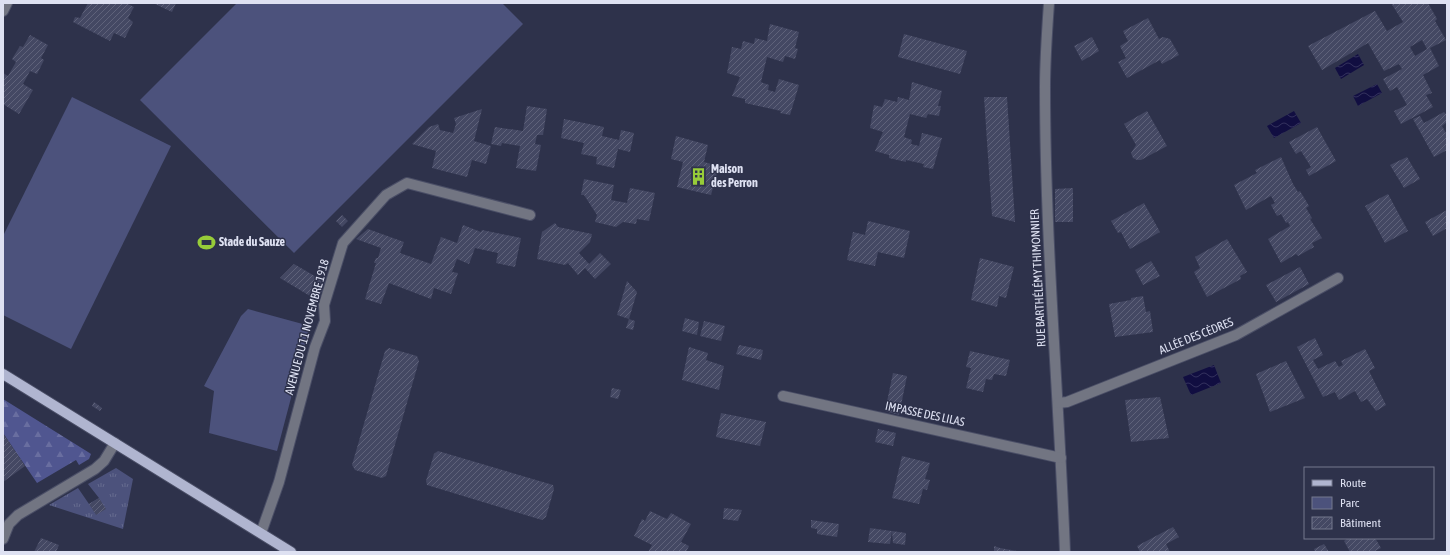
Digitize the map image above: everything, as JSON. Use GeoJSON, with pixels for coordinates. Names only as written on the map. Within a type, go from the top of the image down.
{"type":"FeatureCollection","features":[{"type":"Feature","properties":{"kind":"main road"},"geometry":{"type":"LineString","coordinates":[[3,374],[291,552]]}},
{"type":"Feature","properties":{"kind":"street"},"geometry":{"type":"LineString","coordinates":[[3,11],[7,3]]}},
{"type":"Feature","properties":{"kind":"street","name":"RUE BARTHÉLÉMY THIMONNIER"},"geometry":{"type":"LineString","coordinates":[[1049,3],[1045,86],[1047,222],[1065,552]]}},
{"type":"Feature","properties":{"kind":"street","name":"AVENUE DU 11 NOVEMBRE 1918"},"geometry":{"type":"LineString","coordinates":[[261,533],[279,482],[315,347],[325,321],[324,305],[326,295],[343,244],[386,195],[408,183],[530,214]]}},
{"type":"Feature","properties":{"kind":"street","name":"ALLÉE DES CÈDRES"},"geometry":{"type":"LineString","coordinates":[[1058,403],[1068,402],[1236,335],[1338,278]]}},
{"type":"Feature","properties":{"kind":"street","name":"IMPASSE DES LILAS"},"geometry":{"type":"LineString","coordinates":[[783,396],[1061,458]]}},
{"type":"Feature","properties":{"kind":"street"},"geometry":{"type":"LineString","coordinates":[[3,539],[9,524],[18,515],[95,469],[104,461],[115,443]]}},
{"type":"Feature","properties":{"kind":"green space"},"geometry":{"type":"Polygon","coordinates":[[[237,3],[502,3],[523,24],[294,253],[140,100],[237,3]]]}},
{"type":"Feature","properties":{"kind":"green space"},"geometry":{"type":"Polygon","coordinates":[[[72,97],[171,146],[71,349],[3,315],[3,236],[72,97]]]}},
{"type":"Feature","properties":{"kind":"green space"},"geometry":{"type":"Polygon","coordinates":[[[248,309],[310,326],[277,451],[209,433],[214,391],[204,386],[241,316],[248,309]]]}},
{"type":"Feature","properties":{"kind":"green space"},"geometry":{"type":"Polygon","coordinates":[[[3,399],[91,454],[89,459],[79,465],[76,460],[37,483],[3,433],[3,399]]]}},
{"type":"Feature","properties":{"kind":"green space"},"geometry":{"type":"Polygon","coordinates":[[[116,468],[133,479],[123,529],[49,505],[78,488],[89,504],[99,498],[88,484],[116,468]]]}},
{"type":"Feature","properties":{"kind":"water"},"geometry":{"type":"Polygon","coordinates":[[[1358,54],[1364,65],[1341,79],[1335,68],[1358,54]]]}},
{"type":"Feature","properties":{"kind":"water"},"geometry":{"type":"Polygon","coordinates":[[[1377,84],[1382,93],[1358,106],[1353,96],[1377,84]]]}},
{"type":"Feature","properties":{"kind":"water"},"geometry":{"type":"Polygon","coordinates":[[[1294,111],[1301,123],[1274,138],[1267,126],[1294,111]]]}},
{"type":"Feature","properties":{"kind":"water"},"geometry":{"type":"Polygon","coordinates":[[[1214,365],[1221,383],[1191,395],[1183,377],[1214,365]]]}},
{"type":"Feature","properties":{"kind":"building"},"geometry":{"type":"Polygon","coordinates":[[[88,3],[126,3],[134,7],[128,18],[133,22],[125,38],[114,33],[110,41],[73,22],[75,17],[80,18],[88,3]]]}},
{"type":"Feature","properties":{"kind":"building"},"geometry":{"type":"Polygon","coordinates":[[[153,3],[176,3],[172,12],[153,3]]]}},
{"type":"Feature","properties":{"kind":"building"},"geometry":{"type":"Polygon","coordinates":[[[1391,3],[1428,3],[1437,19],[1435,21],[1446,40],[1430,48],[1439,66],[1423,75],[1432,93],[1426,95],[1433,107],[1401,124],[1394,111],[1407,105],[1397,87],[1390,91],[1383,79],[1402,69],[1399,64],[1384,71],[1368,43],[1322,70],[1308,46],[1375,11],[1387,31],[1403,22],[1391,3]],[[1422,40],[1410,47],[1415,56],[1427,49],[1422,40]]]}},
{"type":"Feature","properties":{"kind":"building"},"geometry":{"type":"Polygon","coordinates":[[[1148,18],[1159,39],[1163,37],[1170,39],[1179,55],[1162,64],[1160,60],[1127,78],[1118,62],[1126,58],[1120,46],[1128,41],[1123,31],[1148,18]]]}},
{"type":"Feature","properties":{"kind":"building"},"geometry":{"type":"Polygon","coordinates":[[[770,24],[799,32],[795,48],[798,49],[795,59],[785,56],[783,62],[767,57],[761,82],[769,85],[768,90],[775,92],[779,79],[799,85],[790,115],[780,113],[781,111],[745,103],[745,99],[732,96],[740,77],[727,73],[732,47],[741,49],[743,41],[754,44],[755,38],[767,41],[770,24]]]}},
{"type":"Feature","properties":{"kind":"building"},"geometry":{"type":"Polygon","coordinates":[[[904,34],[967,51],[960,74],[898,57],[904,34]]]}},
{"type":"Feature","properties":{"kind":"building"},"geometry":{"type":"Polygon","coordinates":[[[30,35],[48,45],[41,58],[44,60],[37,74],[30,71],[23,84],[33,90],[19,114],[3,104],[3,73],[8,76],[16,62],[12,59],[20,46],[23,47],[30,35]]]}},
{"type":"Feature","properties":{"kind":"building"},"geometry":{"type":"Polygon","coordinates":[[[1092,37],[1099,51],[1082,61],[1074,46],[1092,37]]]}},
{"type":"Feature","properties":{"kind":"building"},"geometry":{"type":"Polygon","coordinates":[[[912,82],[942,91],[938,106],[941,106],[939,116],[928,114],[926,118],[910,114],[904,137],[912,140],[911,144],[919,146],[922,133],[942,138],[933,169],[923,167],[924,164],[889,158],[889,155],[875,151],[883,132],[870,128],[874,105],[882,107],[885,99],[897,102],[898,97],[909,100],[912,82]]]}},
{"type":"Feature","properties":{"kind":"building"},"geometry":{"type":"Polygon","coordinates":[[[984,97],[1007,97],[1015,222],[992,216],[984,97]]]}},
{"type":"Feature","properties":{"kind":"building"},"geometry":{"type":"Polygon","coordinates":[[[527,106],[547,109],[543,135],[537,135],[535,144],[541,145],[536,171],[516,168],[520,146],[502,143],[501,146],[491,144],[495,127],[523,131],[527,106]]]}},
{"type":"Feature","properties":{"kind":"building"},"geometry":{"type":"Polygon","coordinates":[[[482,109],[474,141],[491,146],[486,164],[472,160],[467,177],[432,168],[436,151],[412,144],[429,127],[438,124],[440,130],[453,133],[456,124],[454,118],[482,109]]]}},
{"type":"Feature","properties":{"kind":"building"},"geometry":{"type":"Polygon","coordinates":[[[1147,111],[1167,146],[1141,160],[1137,160],[1133,158],[1131,153],[1136,145],[1124,124],[1147,111]]]}},
{"type":"Feature","properties":{"kind":"building"},"geometry":{"type":"Polygon","coordinates":[[[1444,112],[1447,115],[1447,122],[1442,126],[1447,135],[1447,150],[1434,157],[1413,119],[1420,116],[1424,123],[1444,112]]]}},
{"type":"Feature","properties":{"kind":"building"},"geometry":{"type":"Polygon","coordinates":[[[564,119],[604,127],[602,136],[619,140],[621,130],[634,133],[630,152],[618,149],[614,168],[596,164],[597,157],[581,154],[584,143],[561,138],[564,119]]]}},
{"type":"Feature","properties":{"kind":"building"},"geometry":{"type":"Polygon","coordinates":[[[1317,127],[1336,161],[1309,176],[1306,170],[1311,167],[1301,151],[1296,154],[1289,142],[1317,127]]]}},
{"type":"Feature","properties":{"kind":"building","name":"Maison des Perron"},"geometry":{"type":"Polygon","coordinates":[[[676,136],[708,145],[704,162],[719,166],[711,195],[677,187],[683,162],[671,159],[676,136]]]}},
{"type":"Feature","properties":{"kind":"building"},"geometry":{"type":"Polygon","coordinates":[[[1281,157],[1293,184],[1298,192],[1300,191],[1309,206],[1306,208],[1312,218],[1310,219],[1322,238],[1312,243],[1314,247],[1298,256],[1296,254],[1281,263],[1268,239],[1290,226],[1288,222],[1286,223],[1281,214],[1277,216],[1271,205],[1275,203],[1271,196],[1246,210],[1234,185],[1257,173],[1255,170],[1281,157]]]}},
{"type":"Feature","properties":{"kind":"building"},"geometry":{"type":"Polygon","coordinates":[[[1407,157],[1420,179],[1404,188],[1390,165],[1407,157]]]}},
{"type":"Feature","properties":{"kind":"building"},"geometry":{"type":"Polygon","coordinates":[[[584,179],[614,185],[611,200],[627,203],[630,188],[655,193],[649,221],[637,219],[636,224],[623,222],[616,227],[595,222],[597,215],[584,195],[581,195],[584,179]]]}},
{"type":"Feature","properties":{"kind":"building"},"geometry":{"type":"Polygon","coordinates":[[[1073,188],[1073,222],[1055,222],[1055,189],[1073,188]]]}},
{"type":"Feature","properties":{"kind":"building"},"geometry":{"type":"Polygon","coordinates":[[[1388,194],[1408,231],[1385,243],[1365,206],[1388,194]]]}},
{"type":"Feature","properties":{"kind":"building"},"geometry":{"type":"Polygon","coordinates":[[[1144,203],[1160,232],[1130,249],[1121,232],[1118,233],[1111,221],[1144,203]]]}},
{"type":"Feature","properties":{"kind":"building"},"geometry":{"type":"Polygon","coordinates":[[[1447,210],[1447,228],[1433,236],[1425,222],[1447,210]]]}},
{"type":"Feature","properties":{"kind":"building"},"geometry":{"type":"Polygon","coordinates":[[[342,215],[348,221],[342,227],[336,221],[342,215]]]}},
{"type":"Feature","properties":{"kind":"building"},"geometry":{"type":"Polygon","coordinates":[[[868,221],[910,231],[904,258],[878,252],[875,266],[847,260],[853,232],[865,235],[868,221]]]}},
{"type":"Feature","properties":{"kind":"building"},"geometry":{"type":"Polygon","coordinates":[[[555,223],[558,227],[592,234],[590,242],[579,253],[589,264],[600,253],[611,264],[595,279],[585,268],[578,275],[568,263],[565,265],[537,259],[542,232],[555,223]]]}},
{"type":"Feature","properties":{"kind":"building"},"geometry":{"type":"Polygon","coordinates":[[[463,225],[481,232],[482,230],[521,238],[515,267],[496,263],[498,253],[475,248],[469,264],[457,259],[452,272],[458,273],[451,294],[434,288],[431,299],[389,283],[381,304],[365,299],[376,263],[374,263],[376,258],[378,258],[381,248],[356,239],[368,229],[404,242],[400,253],[431,264],[441,237],[457,243],[463,225]]]}},
{"type":"Feature","properties":{"kind":"building"},"geometry":{"type":"Polygon","coordinates":[[[1227,239],[1247,272],[1240,276],[1241,279],[1207,297],[1194,272],[1200,268],[1195,257],[1227,239]]]}},
{"type":"Feature","properties":{"kind":"building"},"geometry":{"type":"Polygon","coordinates":[[[980,258],[1014,267],[1006,298],[999,296],[997,307],[971,300],[980,258]]]}},
{"type":"Feature","properties":{"kind":"building"},"geometry":{"type":"Polygon","coordinates":[[[1151,261],[1160,276],[1143,285],[1135,270],[1151,261]]]}},
{"type":"Feature","properties":{"kind":"building"},"geometry":{"type":"Polygon","coordinates":[[[294,264],[325,282],[320,302],[280,278],[294,264]]]}},
{"type":"Feature","properties":{"kind":"building"},"geometry":{"type":"Polygon","coordinates":[[[1300,267],[1309,284],[1276,302],[1266,285],[1300,267]]]}},
{"type":"Feature","properties":{"kind":"building"},"geometry":{"type":"Polygon","coordinates":[[[627,281],[637,292],[629,319],[617,315],[627,281]]]}},
{"type":"Feature","properties":{"kind":"building"},"geometry":{"type":"Polygon","coordinates":[[[1143,296],[1146,312],[1150,311],[1153,332],[1115,337],[1109,304],[1143,296]]]}},
{"type":"Feature","properties":{"kind":"building"},"geometry":{"type":"Polygon","coordinates":[[[685,318],[699,322],[697,335],[682,331],[685,318]]]}},
{"type":"Feature","properties":{"kind":"building"},"geometry":{"type":"Polygon","coordinates":[[[629,319],[635,321],[633,330],[626,328],[629,319]]]}},
{"type":"Feature","properties":{"kind":"building"},"geometry":{"type":"Polygon","coordinates":[[[704,321],[725,326],[721,341],[700,336],[704,321]]]}},
{"type":"Feature","properties":{"kind":"building"},"geometry":{"type":"Polygon","coordinates":[[[1315,338],[1323,355],[1313,360],[1318,369],[1335,361],[1339,367],[1343,365],[1341,361],[1365,349],[1375,368],[1369,371],[1386,405],[1376,411],[1367,399],[1361,402],[1355,391],[1339,400],[1335,392],[1323,397],[1297,347],[1315,338]]]}},
{"type":"Feature","properties":{"kind":"building"},"geometry":{"type":"Polygon","coordinates":[[[739,345],[763,350],[761,360],[736,354],[739,345]]]}},
{"type":"Feature","properties":{"kind":"building"},"geometry":{"type":"Polygon","coordinates":[[[689,347],[708,353],[706,360],[724,366],[719,390],[682,380],[689,347]]]}},
{"type":"Feature","properties":{"kind":"building"},"geometry":{"type":"Polygon","coordinates":[[[389,348],[417,356],[419,361],[386,476],[382,478],[355,470],[352,465],[385,351],[389,348]]]}},
{"type":"Feature","properties":{"kind":"building"},"geometry":{"type":"Polygon","coordinates":[[[970,351],[1010,360],[1006,376],[994,374],[992,380],[986,379],[983,392],[966,388],[971,368],[966,367],[970,351]]]}},
{"type":"Feature","properties":{"kind":"building"},"geometry":{"type":"Polygon","coordinates":[[[1286,361],[1305,398],[1270,412],[1256,374],[1286,361]]]}},
{"type":"Feature","properties":{"kind":"building"},"geometry":{"type":"Polygon","coordinates":[[[893,373],[907,376],[899,415],[885,411],[893,373]]]}},
{"type":"Feature","properties":{"kind":"building"},"geometry":{"type":"Polygon","coordinates":[[[612,388],[621,390],[618,399],[610,397],[612,388]]]}},
{"type":"Feature","properties":{"kind":"building"},"geometry":{"type":"Polygon","coordinates":[[[1160,397],[1169,438],[1131,442],[1125,400],[1160,397]]]}},
{"type":"Feature","properties":{"kind":"building"},"geometry":{"type":"Polygon","coordinates":[[[94,402],[102,408],[100,411],[92,406],[94,402]]]}},
{"type":"Feature","properties":{"kind":"building"},"geometry":{"type":"Polygon","coordinates":[[[721,413],[766,422],[760,446],[716,437],[721,413]]]}},
{"type":"Feature","properties":{"kind":"building"},"geometry":{"type":"Polygon","coordinates":[[[878,429],[896,433],[893,446],[875,442],[878,429]]]}},
{"type":"Feature","properties":{"kind":"building"},"geometry":{"type":"Polygon","coordinates":[[[3,433],[25,466],[3,482],[3,433]]]}},
{"type":"Feature","properties":{"kind":"building"},"geometry":{"type":"Polygon","coordinates":[[[438,451],[553,485],[554,489],[546,517],[542,520],[427,485],[426,481],[434,454],[438,451]]]}},
{"type":"Feature","properties":{"kind":"building"},"geometry":{"type":"Polygon","coordinates":[[[902,456],[930,463],[925,479],[930,480],[927,490],[923,489],[919,504],[892,498],[902,456]]]}},
{"type":"Feature","properties":{"kind":"building"},"geometry":{"type":"Polygon","coordinates":[[[99,498],[106,509],[96,515],[89,504],[99,498]]]}},
{"type":"Feature","properties":{"kind":"building"},"geometry":{"type":"Polygon","coordinates":[[[724,508],[742,510],[738,521],[723,519],[724,508]]]}},
{"type":"Feature","properties":{"kind":"building"},"geometry":{"type":"Polygon","coordinates":[[[650,511],[667,519],[671,513],[691,524],[681,542],[689,546],[686,552],[648,552],[652,545],[634,536],[642,519],[645,521],[650,511]]]}},
{"type":"Feature","properties":{"kind":"building"},"geometry":{"type":"Polygon","coordinates":[[[811,520],[839,524],[837,537],[817,534],[817,529],[811,528],[811,520]]]}},
{"type":"Feature","properties":{"kind":"building"},"geometry":{"type":"Polygon","coordinates":[[[1173,527],[1179,537],[1166,544],[1170,552],[1140,552],[1137,546],[1173,527]]]}},
{"type":"Feature","properties":{"kind":"building"},"geometry":{"type":"Polygon","coordinates":[[[870,528],[892,531],[890,544],[868,542],[870,528]]]}},
{"type":"Feature","properties":{"kind":"building"},"geometry":{"type":"Polygon","coordinates":[[[892,531],[906,533],[905,545],[893,543],[892,531]]]}},
{"type":"Feature","properties":{"kind":"building"},"geometry":{"type":"Polygon","coordinates":[[[41,538],[59,545],[56,552],[34,552],[41,538]]]}},
{"type":"Feature","properties":{"kind":"building"},"geometry":{"type":"Polygon","coordinates":[[[1347,539],[1376,539],[1381,548],[1373,552],[1350,552],[1344,541],[1347,539]]]}},
{"type":"Feature","properties":{"kind":"building"},"geometry":{"type":"Polygon","coordinates":[[[1324,544],[1329,552],[1315,552],[1314,549],[1324,544]]]}},
{"type":"Feature","properties":{"kind":"building"},"geometry":{"type":"Polygon","coordinates":[[[994,546],[1000,548],[1023,552],[994,552],[994,546]]]}},
{"type":"Feature","properties":{"kind":"place","name":"Maison des Perron"},"geometry":{"type":"Point","coordinates":[698,176]}},
{"type":"Feature","properties":{"kind":"place","name":"Stade du Sauze"},"geometry":{"type":"Point","coordinates":[206,242]}}]}
